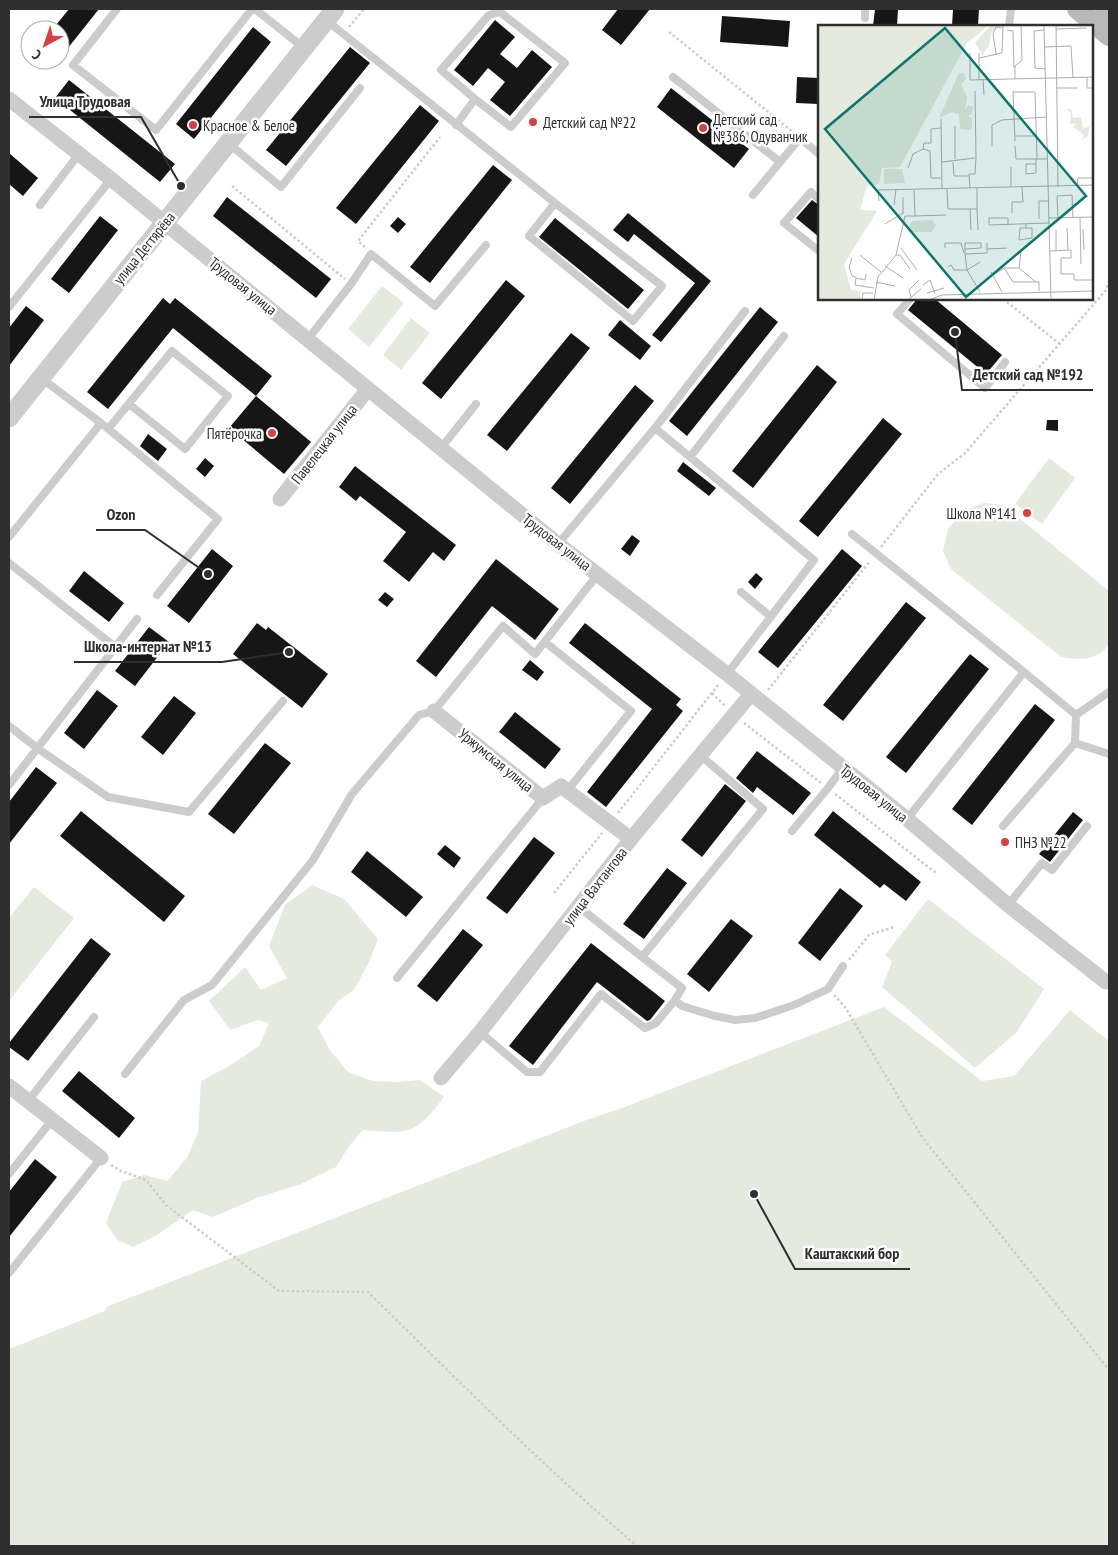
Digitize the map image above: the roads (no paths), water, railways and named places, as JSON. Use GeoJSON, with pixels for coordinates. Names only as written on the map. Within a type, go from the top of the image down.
{"type":"FeatureCollection","features":[{"type":"Feature","properties":{"kind":"main road"},"geometry":{"type":"LineString","coordinates":[[1077,9],[1109,36]]}},
{"type":"Feature","properties":{"kind":"main road"},"geometry":{"type":"LineString","coordinates":[[1105,9],[1109,12]]}},
{"type":"Feature","properties":{"kind":"street","name":"улица Дегтярёва"},"geometry":{"type":"LineString","coordinates":[[9,418],[331,14]]}},
{"type":"Feature","properties":{"kind":"street","name":"Трудовая улица"},"geometry":{"type":"LineString","coordinates":[[9,100],[111,179],[558,544],[727,674],[907,819],[1008,905],[1108,981]]}},
{"type":"Feature","properties":{"kind":"street","name":"Павелецкая улица"},"geometry":{"type":"LineString","coordinates":[[280,499],[368,389]]}},
{"type":"Feature","properties":{"kind":"street","name":"улица Вахтангова"},"geometry":{"type":"LineString","coordinates":[[441,1078],[480,1032],[631,839],[700,755],[755,698]]}},
{"type":"Feature","properties":{"kind":"street","name":"Уржумская улица"},"geometry":{"type":"LineString","coordinates":[[434,711],[543,798],[561,786],[567,791]]}},
{"type":"Feature","properties":{"kind":"street"},"geometry":{"type":"LineString","coordinates":[[567,791],[631,839]]}},
{"type":"Feature","properties":{"kind":"street"},"geometry":{"type":"LineString","coordinates":[[9,1086],[101,1158]]}},
{"type":"Feature","properties":{"kind":"lane"},"geometry":{"type":"LineString","coordinates":[[117,9],[73,65],[156,130],[253,9],[304,48]]}},
{"type":"Feature","properties":{"kind":"lane"},"geometry":{"type":"LineString","coordinates":[[865,9],[865,18]]}},
{"type":"Feature","properties":{"kind":"lane"},"geometry":{"type":"LineString","coordinates":[[1009,25],[1011,9]]}},
{"type":"Feature","properties":{"kind":"lane"},"geometry":{"type":"LineString","coordinates":[[500,12],[565,63],[511,127],[475,99],[441,70],[489,15],[500,12]]}},
{"type":"Feature","properties":{"kind":"lane"},"geometry":{"type":"LineString","coordinates":[[331,14],[343,34],[662,286],[633,321],[529,236],[555,202]]}},
{"type":"Feature","properties":{"kind":"lane"},"geometry":{"type":"LineString","coordinates":[[673,77],[780,162]]}},
{"type":"Feature","properties":{"kind":"lane"},"geometry":{"type":"LineString","coordinates":[[228,144],[281,187],[360,88]]}},
{"type":"Feature","properties":{"kind":"lane"},"geometry":{"type":"LineString","coordinates":[[456,124],[475,99]]}},
{"type":"Feature","properties":{"kind":"lane"},"geometry":{"type":"LineString","coordinates":[[753,195],[800,138],[818,153]]}},
{"type":"Feature","properties":{"kind":"lane"},"geometry":{"type":"LineString","coordinates":[[40,205],[79,154]]}},
{"type":"Feature","properties":{"kind":"lane"},"geometry":{"type":"LineString","coordinates":[[9,307],[111,179]]}},
{"type":"Feature","properties":{"kind":"lane"},"geometry":{"type":"LineString","coordinates":[[818,198],[811,192],[784,223],[818,250]]}},
{"type":"Feature","properties":{"kind":"lane"},"geometry":{"type":"LineString","coordinates":[[308,339],[351,284],[371,254],[435,306],[486,245]]}},
{"type":"Feature","properties":{"kind":"lane"},"geometry":{"type":"LineString","coordinates":[[909,300],[896,314],[985,388],[1005,362]]}},
{"type":"Feature","properties":{"kind":"lane"},"geometry":{"type":"LineString","coordinates":[[558,544],[655,428],[745,311]]}},
{"type":"Feature","properties":{"kind":"lane"},"geometry":{"type":"LineString","coordinates":[[690,457],[784,336]]}},
{"type":"Feature","properties":{"kind":"lane"},"geometry":{"type":"LineString","coordinates":[[108,429],[172,351],[228,396],[185,449],[129,404]]}},
{"type":"Feature","properties":{"kind":"lane"},"geometry":{"type":"LineString","coordinates":[[41,378],[101,423],[218,519],[157,595]]}},
{"type":"Feature","properties":{"kind":"lane"},"geometry":{"type":"LineString","coordinates":[[441,448],[476,404]]}},
{"type":"Feature","properties":{"kind":"lane"},"geometry":{"type":"LineString","coordinates":[[9,537],[101,423]]}},
{"type":"Feature","properties":{"kind":"lane"},"geometry":{"type":"LineString","coordinates":[[655,428],[814,560],[727,674]]}},
{"type":"Feature","properties":{"kind":"lane"},"geometry":{"type":"LineString","coordinates":[[852,534],[1076,715]]}},
{"type":"Feature","properties":{"kind":"lane"},"geometry":{"type":"LineString","coordinates":[[9,563],[115,647]]}},
{"type":"Feature","properties":{"kind":"lane"},"geometry":{"type":"LineString","coordinates":[[125,1074],[184,1000],[212,985],[313,860],[352,794],[419,714],[434,711],[503,626],[535,654],[598,574]]}},
{"type":"Feature","properties":{"kind":"lane"},"geometry":{"type":"LineString","coordinates":[[741,592],[771,616]]}},
{"type":"Feature","properties":{"kind":"lane"},"geometry":{"type":"LineString","coordinates":[[9,785],[137,619]]}},
{"type":"Feature","properties":{"kind":"lane"},"geometry":{"type":"LineString","coordinates":[[545,642],[631,711],[567,791]]}},
{"type":"Feature","properties":{"kind":"lane"},"geometry":{"type":"LineString","coordinates":[[907,819],[1024,672]]}},
{"type":"Feature","properties":{"kind":"lane"},"geometry":{"type":"LineString","coordinates":[[1076,715],[1109,692]]}},
{"type":"Feature","properties":{"kind":"lane"},"geometry":{"type":"LineString","coordinates":[[9,726],[37,748],[108,797],[189,812],[283,701]]}},
{"type":"Feature","properties":{"kind":"lane"},"geometry":{"type":"LineString","coordinates":[[1003,826],[1075,743],[1076,715]]}},
{"type":"Feature","properties":{"kind":"lane"},"geometry":{"type":"LineString","coordinates":[[1075,743],[1109,754]]}},
{"type":"Feature","properties":{"kind":"lane"},"geometry":{"type":"LineString","coordinates":[[642,957],[763,809],[700,755]]}},
{"type":"Feature","properties":{"kind":"lane"},"geometry":{"type":"LineString","coordinates":[[792,831],[843,768]]}},
{"type":"Feature","properties":{"kind":"lane"},"geometry":{"type":"LineString","coordinates":[[397,978],[543,798]]}},
{"type":"Feature","properties":{"kind":"lane"},"geometry":{"type":"LineString","coordinates":[[1008,905],[1042,863],[1052,870],[1087,826]]}},
{"type":"Feature","properties":{"kind":"lane"},"geometry":{"type":"LineString","coordinates":[[480,1032],[527,1072],[540,1072],[601,994],[645,1028],[656,1023],[675,1000],[682,988],[579,907]]}},
{"type":"Feature","properties":{"kind":"lane"},"geometry":{"type":"LineString","coordinates":[[675,1000],[682,1006],[715,1016],[735,1020],[755,1018],[794,1005],[828,989],[843,966]]}},
{"type":"Feature","properties":{"kind":"lane"},"geometry":{"type":"LineString","coordinates":[[28,1101],[94,1017]]}},
{"type":"Feature","properties":{"kind":"lane"},"geometry":{"type":"LineString","coordinates":[[9,1174],[52,1120]]}},
{"type":"Feature","properties":{"kind":"lane"},"geometry":{"type":"LineString","coordinates":[[9,1273],[101,1158]]}},
{"type":"Feature","properties":{"kind":"place","name":"Детский сад №22"},"geometry":{"type":"Point","coordinates":[533,122]}},
{"type":"Feature","properties":{"kind":"place","name":"Красное & Белое"},"geometry":{"type":"Point","coordinates":[193,125]}},
{"type":"Feature","properties":{"kind":"place","name":"Детский сад №386, Одуванчик"},"geometry":{"type":"Point","coordinates":[703,128]}},
{"type":"Feature","properties":{"kind":"place","name":"Улица Трудовая"},"geometry":{"type":"Point","coordinates":[181,186]}},
{"type":"Feature","properties":{"kind":"place","name":"Детский сад №192"},"geometry":{"type":"Point","coordinates":[955,332]}},
{"type":"Feature","properties":{"kind":"place","name":"Пятёрочка"},"geometry":{"type":"Point","coordinates":[272,433]}},
{"type":"Feature","properties":{"kind":"place","name":"Школа №141"},"geometry":{"type":"Point","coordinates":[1027,513]}},
{"type":"Feature","properties":{"kind":"place","name":"Ozon"},"geometry":{"type":"Point","coordinates":[208,574]}},
{"type":"Feature","properties":{"kind":"place","name":"Школа-интернат №13"},"geometry":{"type":"Point","coordinates":[289,652]}},
{"type":"Feature","properties":{"kind":"place","name":"ПНЗ №22"},"geometry":{"type":"Point","coordinates":[1005,842]}},
{"type":"Feature","properties":{"kind":"place","name":"Каштакский бор"},"geometry":{"type":"Point","coordinates":[754,1194]}}]}
